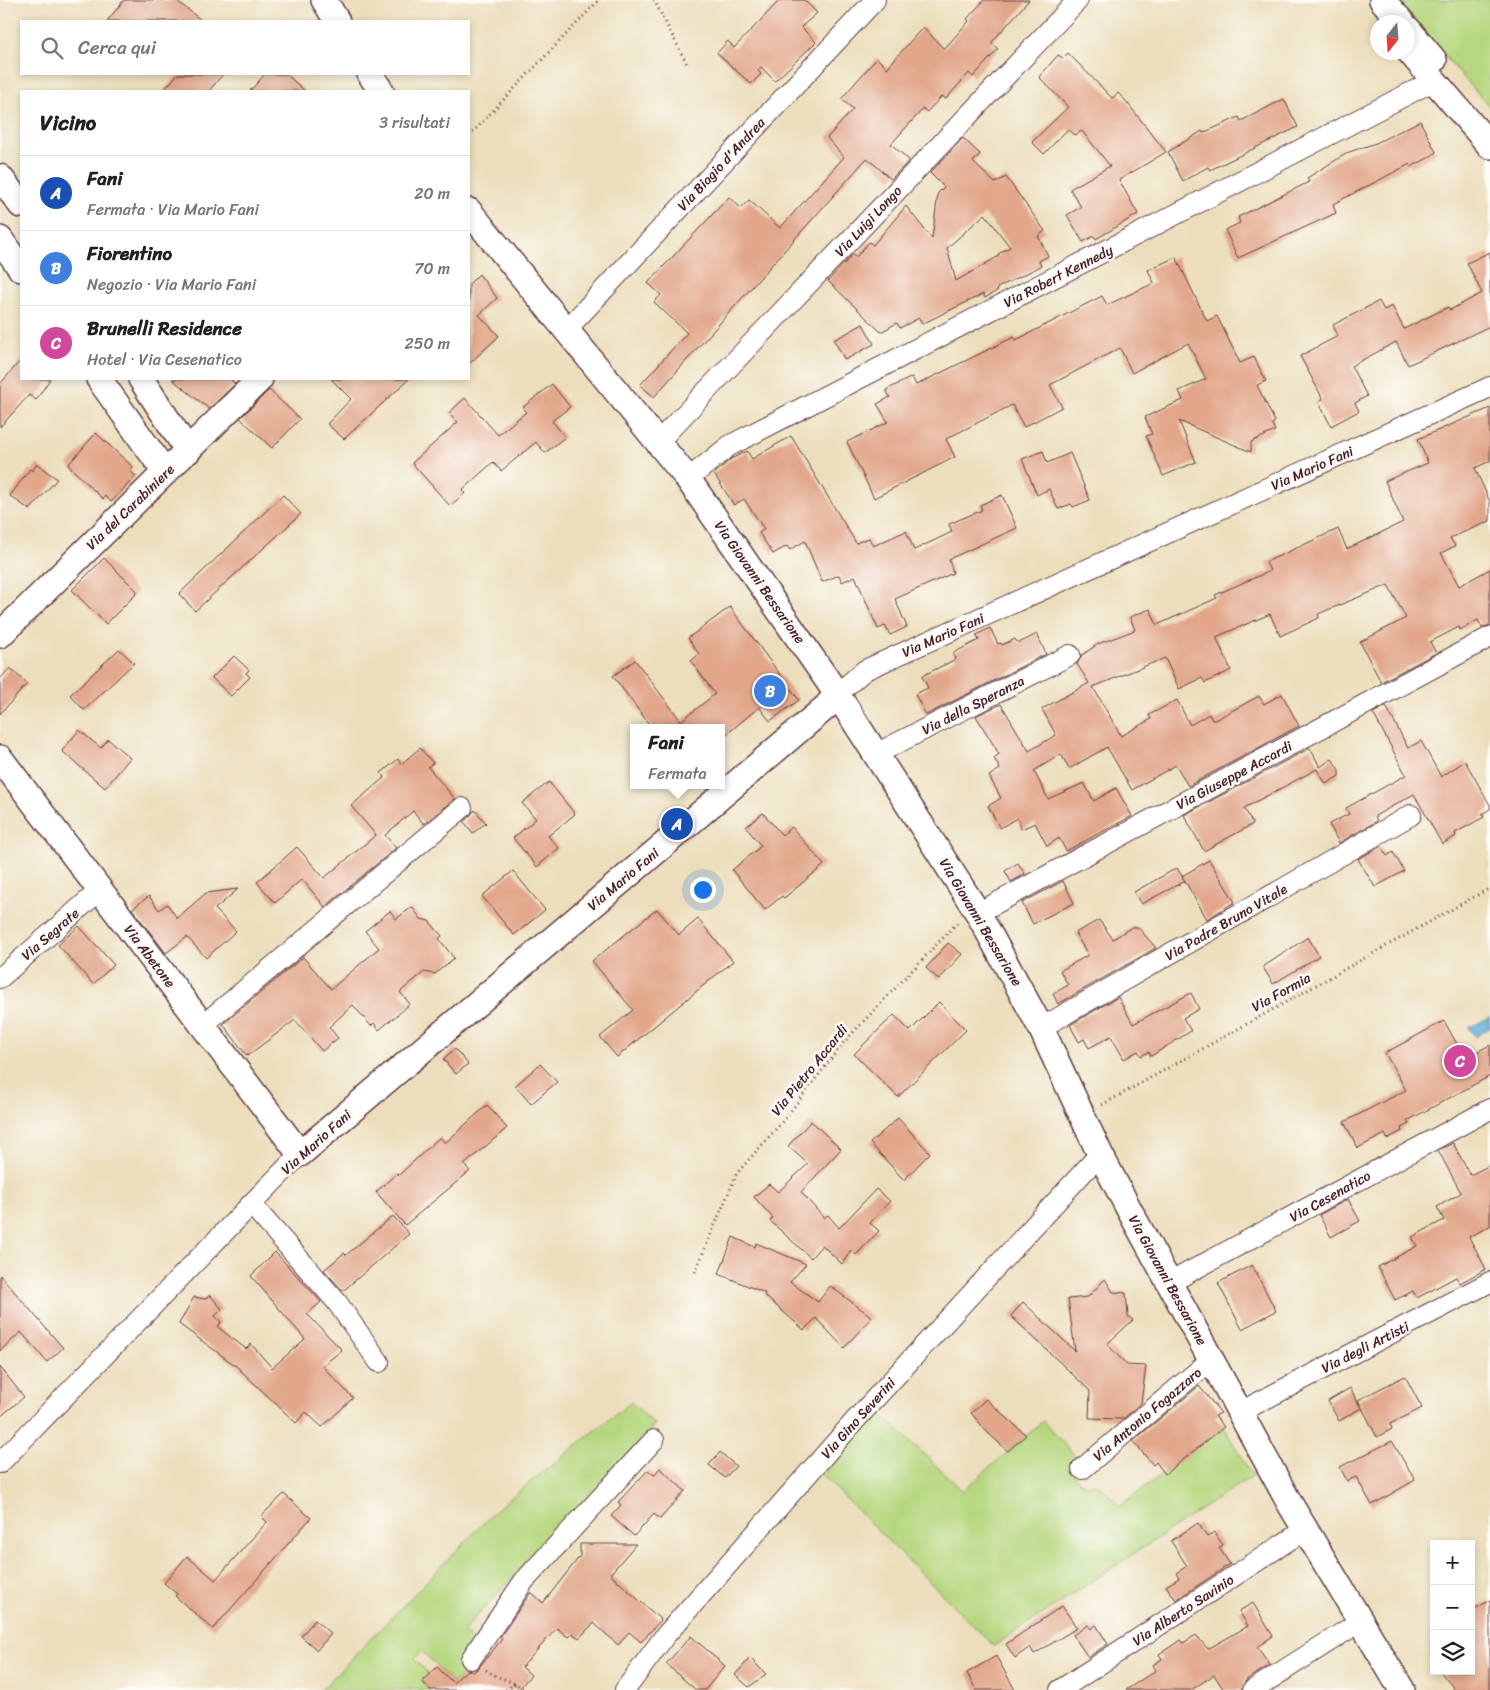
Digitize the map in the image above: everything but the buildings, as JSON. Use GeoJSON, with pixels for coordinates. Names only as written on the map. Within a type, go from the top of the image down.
{"type":"FeatureCollection","features":[{"type":"Feature","properties":{"kind":"street"},"geometry":{"type":"LineString","coordinates":[[324,0],[336,20]]}},
{"type":"Feature","properties":{"kind":"street","name":"Via Biagio d'Andrea"},"geometry":{"type":"LineString","coordinates":[[567,328],[875,0]]}},
{"type":"Feature","properties":{"kind":"street","name":"Via Luigi Longo"},"geometry":{"type":"LineString","coordinates":[[658,442],[1078,0]]}},
{"type":"Feature","properties":{"kind":"street"},"geometry":{"type":"LineString","coordinates":[[1365,0],[1378,15]]}},
{"type":"Feature","properties":{"kind":"street"},"geometry":{"type":"LineString","coordinates":[[1382,0],[1396,15]]}},
{"type":"Feature","properties":{"kind":"street"},"geometry":{"type":"LineString","coordinates":[[1415,37],[1434,60],[1463,115]]}},
{"type":"Feature","properties":{"kind":"street"},"geometry":{"type":"LineString","coordinates":[[1415,59],[1490,146]]}},
{"type":"Feature","properties":{"kind":"street"},"geometry":{"type":"LineString","coordinates":[[371,75],[380,90]]}},
{"type":"Feature","properties":{"kind":"street","name":"Via Robert Kennedy"},"geometry":{"type":"LineString","coordinates":[[688,479],[729,446],[1433,81]]}},
{"type":"Feature","properties":{"kind":"street"},"geometry":{"type":"LineString","coordinates":[[0,177],[20,204]]}},
{"type":"Feature","properties":{"kind":"street","name":"Via Giovanni Bessarione"},"geometry":{"type":"LineString","coordinates":[[470,212],[567,328],[688,479],[837,694],[975,908],[1041,1028],[1100,1154],[1211,1360],[1306,1529],[1402,1690]]}},
{"type":"Feature","properties":{"kind":"street"},"geometry":{"type":"LineString","coordinates":[[0,239],[20,268]]}},
{"type":"Feature","properties":{"kind":"street"},"geometry":{"type":"LineString","coordinates":[[100,380],[165,472]]}},
{"type":"Feature","properties":{"kind":"street"},"geometry":{"type":"LineString","coordinates":[[142,380],[188,451]]}},
{"type":"Feature","properties":{"kind":"street","name":"Via del Carabiniere"},"geometry":{"type":"LineString","coordinates":[[0,635],[259,380]]}},
{"type":"Feature","properties":{"kind":"street","name":"Via Mario Fani"},"geometry":{"type":"LineString","coordinates":[[0,1463],[300,1154],[803,726],[865,670],[1490,388]]}},
{"type":"Feature","properties":{"kind":"street","name":"Via Giuseppe Accardi"},"geometry":{"type":"LineString","coordinates":[[975,908],[1490,637]]}},
{"type":"Feature","properties":{"kind":"street","name":"Via della Speranza"},"geometry":{"type":"LineString","coordinates":[[876,754],[1070,655]]}},
{"type":"Feature","properties":{"kind":"street","name":"Via Abetone"},"geometry":{"type":"LineString","coordinates":[[2,765],[100,890],[300,1154]]}},
{"type":"Feature","properties":{"kind":"street"},"geometry":{"type":"LineString","coordinates":[[202,1025],[462,808]]}},
{"type":"Feature","properties":{"kind":"street","name":"Via Padre Bruno Vitale"},"geometry":{"type":"LineString","coordinates":[[1041,1028],[1411,815]]}},
{"type":"Feature","properties":{"kind":"street","name":"Via Segrate"},"geometry":{"type":"LineString","coordinates":[[0,978],[100,890]]}},
{"type":"Feature","properties":{"kind":"street","name":"Via Cesenatico"},"geometry":{"type":"LineString","coordinates":[[1169,1283],[1490,1109]]}},
{"type":"Feature","properties":{"kind":"street","name":"Via Gino Severini"},"geometry":{"type":"LineString","coordinates":[[625,1690],[664,1636],[820,1460],[1100,1154]]}},
{"type":"Feature","properties":{"kind":"street"},"geometry":{"type":"LineString","coordinates":[[251,1204],[336,1302],[379,1362]]}},
{"type":"Feature","properties":{"kind":"street","name":"Via degli Artisti"},"geometry":{"type":"LineString","coordinates":[[1240,1412],[1490,1282]]}},
{"type":"Feature","properties":{"kind":"street","name":"Via Antonio Fogazzaro"},"geometry":{"type":"LineString","coordinates":[[1082,1469],[1211,1360]]}},
{"type":"Feature","properties":{"kind":"street"},"geometry":{"type":"LineString","coordinates":[[471,1659],[524,1580],[654,1440]]}},
{"type":"Feature","properties":{"kind":"street","name":"Via Alberto Savinio"},"geometry":{"type":"LineString","coordinates":[[1060,1690],[1306,1529]]}},
{"type":"Feature","properties":{"kind":"street"},"geometry":{"type":"LineString","coordinates":[[1253,1690],[1361,1621]]}},
{"type":"Feature","properties":{"kind":"path"},"geometry":{"type":"LineString","coordinates":[[470,135],[599,0]]}},
{"type":"Feature","properties":{"kind":"path"},"geometry":{"type":"LineString","coordinates":[[654,0],[688,66]]}},
{"type":"Feature","properties":{"kind":"path","name":"Via Formia"},"geometry":{"type":"LineString","coordinates":[[1083,1115],[1490,888]]}},
{"type":"Feature","properties":{"kind":"path","name":"Via Pietro Accardi"},"geometry":{"type":"LineString","coordinates":[[695,1272],[737,1173],[783,1121],[844,1042],[959,921],[975,908]]}},
{"type":"Feature","properties":{"kind":"path"},"geometry":{"type":"LineString","coordinates":[[471,1659],[491,1674],[516,1683],[524,1690]]}},
{"type":"Feature","properties":{"kind":"path"},"geometry":{"type":"LineString","coordinates":[[506,1690],[516,1683]]}},
{"type":"Feature","properties":{"kind":"green space"},"geometry":{"type":"Polygon","coordinates":[[[1394,0],[1490,0],[1490,107],[1415,23],[1415,15],[1407,15],[1394,0]]]}},
{"type":"Feature","properties":{"kind":"green space"},"geometry":{"type":"Polygon","coordinates":[[[631,1402],[655,1425],[463,1631],[480,1646],[470,1667],[453,1683],[422,1651],[414,1659],[429,1675],[422,1681],[430,1690],[321,1690],[499,1507],[631,1402]]]}},
{"type":"Feature","properties":{"kind":"green space"},"geometry":{"type":"Polygon","coordinates":[[[880,1413],[963,1491],[1043,1421],[1077,1458],[1071,1466],[1077,1479],[1088,1485],[1098,1484],[1120,1506],[1224,1427],[1252,1476],[994,1646],[822,1475],[880,1413]]]}},
{"type":"Feature","properties":{"kind":"water"},"geometry":{"type":"Polygon","coordinates":[[[1489,1017],[1490,1028],[1475,1037],[1469,1028],[1489,1017]]]}},
{"type":"Feature","properties":{"kind":"place","name":"Fiorentino"},"geometry":{"type":"Point","coordinates":[770,691]}},
{"type":"Feature","properties":{"kind":"place","name":"Fani"},"geometry":{"type":"Point","coordinates":[677,824]}},
{"type":"Feature","properties":{"kind":"place","name":"Brunelli Residence"},"geometry":{"type":"Point","coordinates":[1460,1061]}}]}
